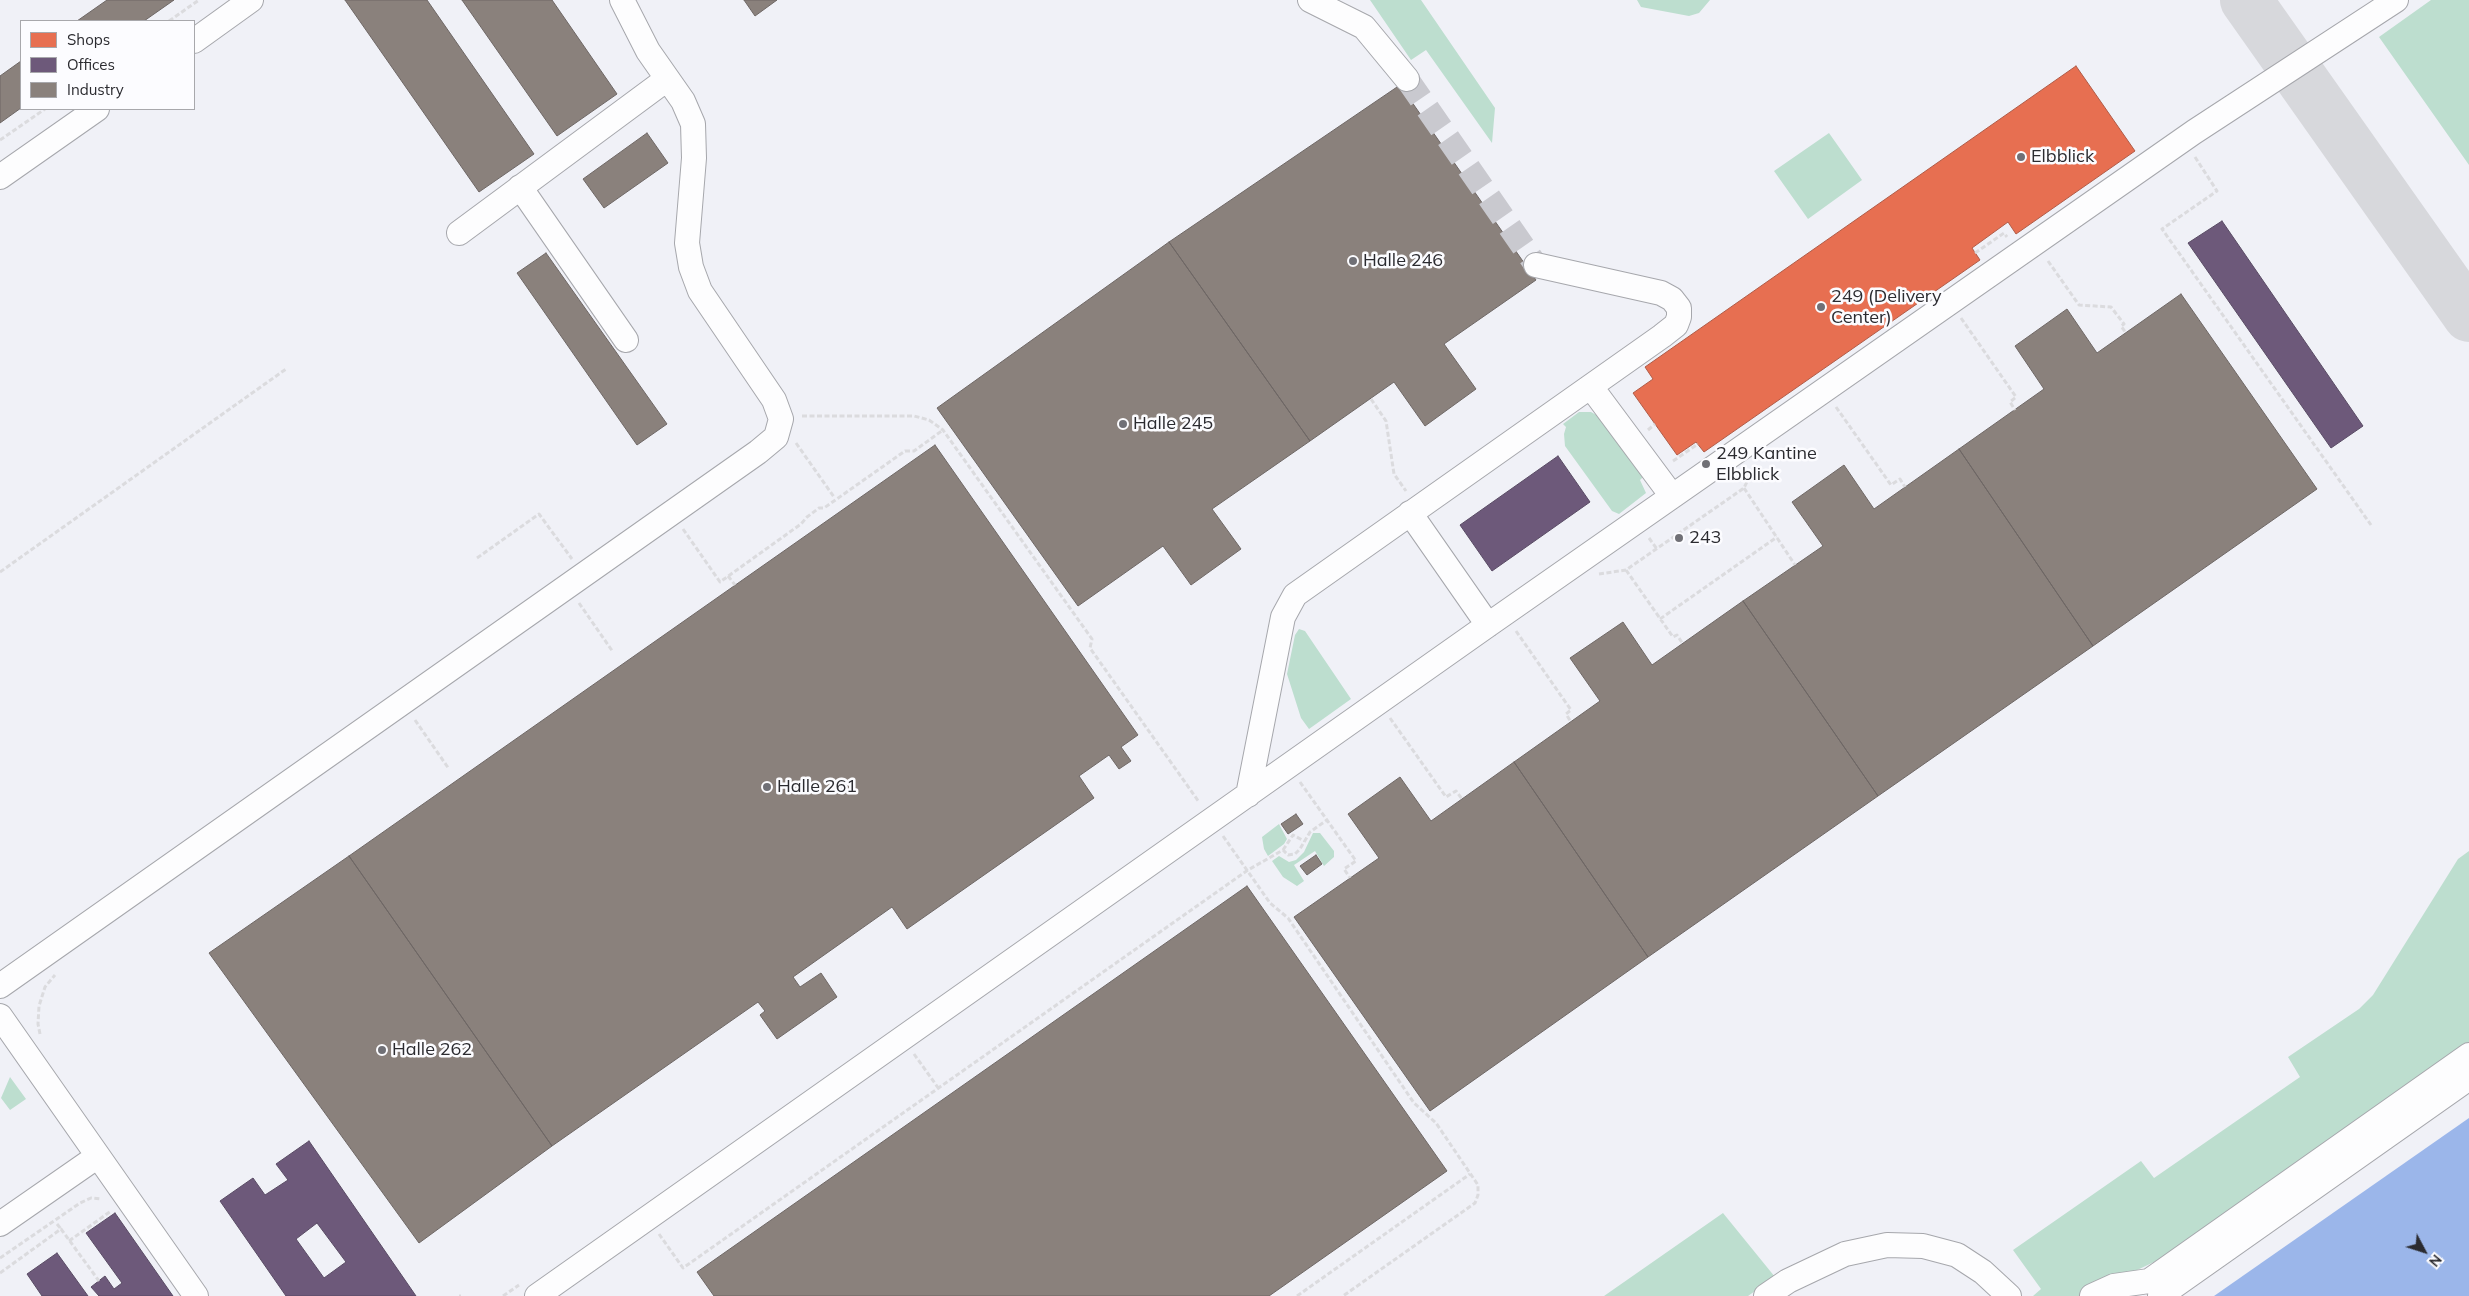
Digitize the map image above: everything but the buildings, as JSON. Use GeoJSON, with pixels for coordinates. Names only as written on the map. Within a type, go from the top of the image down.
{"type":"FeatureCollection","features":[{"type":"Feature","properties":{"kind":"street"},"geometry":{"type":"LineString","coordinates":[[195,39],[251,0]]}},
{"type":"Feature","properties":{"kind":"street"},"geometry":{"type":"LineString","coordinates":[[0,986],[758,452],[776,437],[781,419],[774,400],[700,291],[691,267],[687,243],[694,158],[693,124],[683,101],[648,51],[622,0]]}},
{"type":"Feature","properties":{"kind":"street"},"geometry":{"type":"LineString","coordinates":[[1310,0],[1364,28],[1407,79]]}},
{"type":"Feature","properties":{"kind":"street"},"geometry":{"type":"LineString","coordinates":[[537,1296],[1488,625],[2194,132],[2396,0]]}},
{"type":"Feature","properties":{"kind":"street"},"geometry":{"type":"LineString","coordinates":[[459,233],[668,79]]}},
{"type":"Feature","properties":{"kind":"street"},"geometry":{"type":"LineString","coordinates":[[0,177],[96,110]]}},
{"type":"Feature","properties":{"kind":"street"},"geometry":{"type":"LineString","coordinates":[[520,187],[626,340]]}},
{"type":"Feature","properties":{"kind":"street"},"geometry":{"type":"LineString","coordinates":[[1248,795],[1282,617],[1295,595],[1676,325],[1679,308],[1672,299],[1661,293],[1536,265]]}},
{"type":"Feature","properties":{"kind":"street"},"geometry":{"type":"LineString","coordinates":[[1591,387],[1672,496]]}},
{"type":"Feature","properties":{"kind":"street"},"geometry":{"type":"LineString","coordinates":[[1410,513],[1488,625]]}},
{"type":"Feature","properties":{"kind":"street"},"geometry":{"type":"LineString","coordinates":[[0,1016],[196,1296]]}},
{"type":"Feature","properties":{"kind":"street"},"geometry":{"type":"LineString","coordinates":[[2092,1296],[2114,1286],[2149,1281],[2469,1055]]}},
{"type":"Feature","properties":{"kind":"street"},"geometry":{"type":"LineString","coordinates":[[2160,1296],[2469,1078]]}},
{"type":"Feature","properties":{"kind":"street"},"geometry":{"type":"LineString","coordinates":[[0,1224],[98,1156]]}},
{"type":"Feature","properties":{"kind":"street"},"geometry":{"type":"LineString","coordinates":[[1766,1296],[1788,1281],[1845,1254],[1887,1245],[1923,1246],[1957,1255],[1983,1272],[2009,1296]]}},
{"type":"Feature","properties":{"kind":"path"},"geometry":{"type":"LineString","coordinates":[[170,20],[199,0]]}},
{"type":"Feature","properties":{"kind":"path"},"geometry":{"type":"LineString","coordinates":[[0,140],[44,110]]}},
{"type":"Feature","properties":{"kind":"path"},"geometry":{"type":"LineString","coordinates":[[2193,154],[2217,191],[2162,229],[2372,525]]}},
{"type":"Feature","properties":{"kind":"path"},"geometry":{"type":"LineString","coordinates":[[2045,257],[2079,304],[2111,307],[2124,324],[2121,326],[2126,332]]}},
{"type":"Feature","properties":{"kind":"path"},"geometry":{"type":"LineString","coordinates":[[1960,316],[2016,397],[2010,402],[2015,410]]}},
{"type":"Feature","properties":{"kind":"path"},"geometry":{"type":"LineString","coordinates":[[0,572],[286,369]]}},
{"type":"Feature","properties":{"kind":"path"},"geometry":{"type":"LineString","coordinates":[[1834,404],[1891,485],[1900,478],[1905,487]]}},
{"type":"Feature","properties":{"kind":"path"},"geometry":{"type":"LineString","coordinates":[[802,416],[914,416],[929,420],[943,430],[1092,639],[1090,648],[1270,903],[1288,918],[1414,1103],[1436,1123],[1478,1185],[1478,1195],[1475,1203],[1343,1296]]}},
{"type":"Feature","properties":{"kind":"path"},"geometry":{"type":"LineString","coordinates":[[682,526],[720,582],[801,524],[820,508],[824,508],[905,451],[914,451],[943,430]]}},
{"type":"Feature","properties":{"kind":"path"},"geometry":{"type":"LineString","coordinates":[[796,443],[834,497]]}},
{"type":"Feature","properties":{"kind":"path"},"geometry":{"type":"LineString","coordinates":[[1670,463],[1698,444]]}},
{"type":"Feature","properties":{"kind":"path"},"geometry":{"type":"LineString","coordinates":[[1598,574],[1626,570],[1744,488],[1754,465]]}},
{"type":"Feature","properties":{"kind":"path"},"geometry":{"type":"LineString","coordinates":[[1744,488],[1795,565]]}},
{"type":"Feature","properties":{"kind":"path"},"geometry":{"type":"LineString","coordinates":[[477,558],[539,514],[575,564]]}},
{"type":"Feature","properties":{"kind":"path"},"geometry":{"type":"LineString","coordinates":[[1660,619],[1777,537]]}},
{"type":"Feature","properties":{"kind":"path"},"geometry":{"type":"LineString","coordinates":[[1626,570],[1673,637],[1677,635],[1683,644]]}},
{"type":"Feature","properties":{"kind":"path"},"geometry":{"type":"LineString","coordinates":[[728,576],[735,585]]}},
{"type":"Feature","properties":{"kind":"path"},"geometry":{"type":"LineString","coordinates":[[576,600],[612,652]]}},
{"type":"Feature","properties":{"kind":"path"},"geometry":{"type":"LineString","coordinates":[[1514,628],[1571,710],[1566,714],[1571,722]]}},
{"type":"Feature","properties":{"kind":"path"},"geometry":{"type":"LineString","coordinates":[[412,716],[449,769]]}},
{"type":"Feature","properties":{"kind":"path"},"geometry":{"type":"LineString","coordinates":[[1390,717],[1446,797],[1456,791],[1462,799]]}},
{"type":"Feature","properties":{"kind":"path"},"geometry":{"type":"LineString","coordinates":[[1300,782],[1356,861],[1344,869],[1350,878]]}},
{"type":"Feature","properties":{"kind":"path"},"geometry":{"type":"LineString","coordinates":[[1283,850],[1288,855],[1295,854],[1310,832],[1327,820]]}},
{"type":"Feature","properties":{"kind":"path"},"geometry":{"type":"LineString","coordinates":[[656,1230],[683,1268],[1248,870],[1283,850],[1293,835],[1304,841]]}},
{"type":"Feature","properties":{"kind":"path"},"geometry":{"type":"LineString","coordinates":[[1297,1296],[1470,1174]]}},
{"type":"Feature","properties":{"kind":"path"},"geometry":{"type":"LineString","coordinates":[[0,1258],[80,1203],[91,1198],[106,1199]]}},
{"type":"Feature","properties":{"kind":"path"},"geometry":{"type":"LineString","coordinates":[[69,1241],[112,1210],[117,1203]]}},
{"type":"Feature","properties":{"kind":"path"},"geometry":{"type":"LineString","coordinates":[[57,1224],[99,1281]]}},
{"type":"Feature","properties":{"kind":"path"},"geometry":{"type":"LineString","coordinates":[[0,1273],[61,1229]]}},
{"type":"Feature","properties":{"kind":"green space"},"geometry":{"type":"Polygon","coordinates":[[[1370,0],[1421,0],[1495,108],[1492,143],[1426,50],[1411,60],[1370,0]]]}},
{"type":"Feature","properties":{"kind":"green space"},"geometry":{"type":"Polygon","coordinates":[[[1637,0],[1710,0],[1699,13],[1689,16],[1641,7],[1637,0]]]}},
{"type":"Feature","properties":{"kind":"green space"},"geometry":{"type":"Polygon","coordinates":[[[2431,0],[2469,0],[2469,165],[2379,37],[2431,0]]]}},
{"type":"Feature","properties":{"kind":"green space"},"geometry":{"type":"Polygon","coordinates":[[[1829,133],[1862,180],[1808,219],[1774,171],[1829,133]]]}},
{"type":"Feature","properties":{"kind":"green space"},"geometry":{"type":"Polygon","coordinates":[[[1579,412],[1591,412],[1600,417],[1643,477],[1640,480],[1646,493],[1619,514],[1612,511],[1565,446],[1564,434],[1566,427],[1563,424],[1579,412]]]}},
{"type":"Feature","properties":{"kind":"green space"},"geometry":{"type":"Polygon","coordinates":[[[1299,629],[1305,631],[1351,699],[1309,729],[1301,718],[1287,674],[1295,635],[1299,629]]]}},
{"type":"Feature","properties":{"kind":"green space"},"geometry":{"type":"Polygon","coordinates":[[[1279,824],[1287,839],[1284,844],[1268,856],[1264,849],[1262,837],[1279,824]]]}},
{"type":"Feature","properties":{"kind":"green space"},"geometry":{"type":"Polygon","coordinates":[[[1313,833],[1320,833],[1334,851],[1334,857],[1324,866],[1315,851],[1294,865],[1304,881],[1297,886],[1283,877],[1272,861],[1279,856],[1289,862],[1296,860],[1304,852],[1313,833]]]}},
{"type":"Feature","properties":{"kind":"green space"},"geometry":{"type":"Polygon","coordinates":[[[2469,851],[2469,1046],[2171,1254],[2082,1296],[2033,1296],[2041,1289],[2013,1250],[2141,1161],[2154,1178],[2300,1077],[2288,1057],[2359,1009],[2373,995],[2458,859],[2469,851]]]}},
{"type":"Feature","properties":{"kind":"green space"},"geometry":{"type":"Polygon","coordinates":[[[10,1077],[26,1099],[10,1110],[1,1098],[10,1077]]]}},
{"type":"Feature","properties":{"kind":"green space"},"geometry":{"type":"Polygon","coordinates":[[[1723,1213],[1775,1277],[1748,1296],[1604,1296],[1723,1213]]]}},
{"type":"Feature","properties":{"kind":"water"},"geometry":{"type":"Polygon","coordinates":[[[2469,1118],[2469,1296],[2214,1296],[2469,1118]]]}},
{"type":"Feature","properties":{"kind":"taxiway"},"geometry":{"type":"LineString","coordinates":[[2246,0],[2469,316]]}},
{"type":"Feature","properties":{"kind":"tunnel"},"geometry":{"type":"LineString","coordinates":[[1407,79],[1536,265]]}},
{"type":"Feature","properties":{"kind":"place","name":"Elbblick"},"geometry":{"type":"Point","coordinates":[2021,157]}},
{"type":"Feature","properties":{"kind":"place","name":"Halle 246"},"geometry":{"type":"Point","coordinates":[1353,261]}},
{"type":"Feature","properties":{"kind":"place","name":"249 (Delivery Center)"},"geometry":{"type":"Point","coordinates":[1821,307]}},
{"type":"Feature","properties":{"kind":"place","name":"Halle 245"},"geometry":{"type":"Point","coordinates":[1123,424]}},
{"type":"Feature","properties":{"kind":"place","name":"249 Kantine Elbblick"},"geometry":{"type":"Point","coordinates":[1706,464]}},
{"type":"Feature","properties":{"kind":"place","name":"243"},"geometry":{"type":"Point","coordinates":[1679,538]}},
{"type":"Feature","properties":{"kind":"place","name":"Halle 261"},"geometry":{"type":"Point","coordinates":[767,787]}},
{"type":"Feature","properties":{"kind":"place","name":"Halle 262"},"geometry":{"type":"Point","coordinates":[382,1050]}}]}
